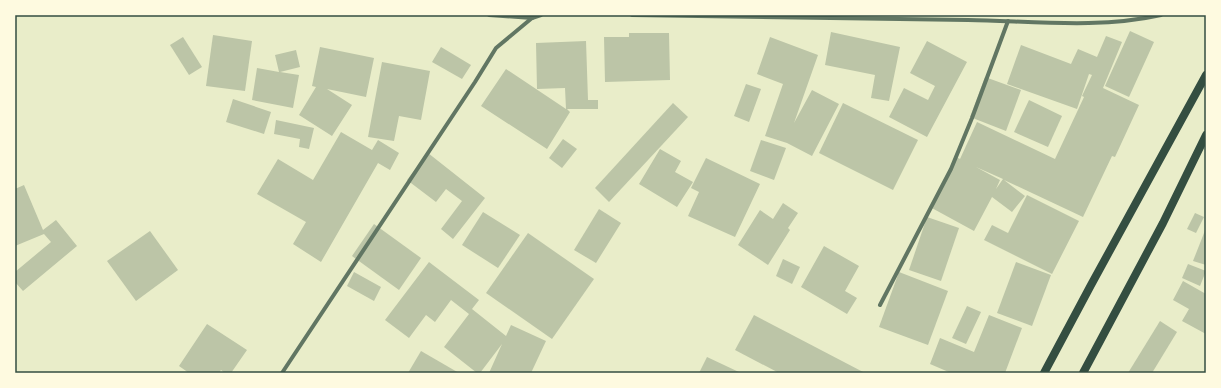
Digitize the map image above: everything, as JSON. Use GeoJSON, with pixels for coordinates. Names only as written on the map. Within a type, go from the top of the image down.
{"type":"FeatureCollection","features":[{"type":"Feature","properties":{"kind":"main road"},"geometry":{"type":"LineString","coordinates":[[1044,373],[1206,75]]}},
{"type":"Feature","properties":{"kind":"main road"},"geometry":{"type":"LineString","coordinates":[[1083,373],[1163,223],[1206,135]]}},
{"type":"Feature","properties":{"kind":"street"},"geometry":{"type":"LineString","coordinates":[[489,15],[532,18]]}},
{"type":"Feature","properties":{"kind":"street"},"geometry":{"type":"LineString","coordinates":[[282,373],[496,48],[532,18],[541,15]]}},
{"type":"Feature","properties":{"kind":"street"},"geometry":{"type":"LineString","coordinates":[[632,15],[1008,21],[1091,24],[1142,20],[1161,15]]}},
{"type":"Feature","properties":{"kind":"street"},"geometry":{"type":"LineString","coordinates":[[880,305],[950,168],[972,118],[1008,21]]}},
{"type":"Feature","properties":{"kind":"building"},"geometry":{"type":"Polygon","coordinates":[[[1130,31],[1154,42],[1129,97],[1105,86],[1130,31]]]}},
{"type":"Feature","properties":{"kind":"building"},"geometry":{"type":"Polygon","coordinates":[[[831,32],[900,47],[889,101],[871,98],[875,75],[825,65],[831,32]]]}},
{"type":"Feature","properties":{"kind":"building"},"geometry":{"type":"Polygon","coordinates":[[[629,33],[669,33],[670,80],[605,82],[604,37],[629,37],[629,33]]]}},
{"type":"Feature","properties":{"kind":"building"},"geometry":{"type":"Polygon","coordinates":[[[213,35],[252,41],[245,91],[206,86],[213,35]]]}},
{"type":"Feature","properties":{"kind":"building"},"geometry":{"type":"Polygon","coordinates":[[[1106,36],[1122,42],[1103,88],[1139,105],[1115,157],[1112,156],[1083,217],[1004,180],[1025,196],[1012,212],[992,197],[974,231],[930,207],[956,157],[960,159],[977,122],[1055,159],[1084,97],[1082,96],[1092,75],[1089,74],[1077,109],[1007,84],[1021,45],[1071,64],[1078,49],[1097,57],[1106,36]],[[976,167],[1000,180],[996,189],[1003,179],[976,167]]]}},
{"type":"Feature","properties":{"kind":"building"},"geometry":{"type":"Polygon","coordinates":[[[183,37],[202,67],[189,75],[170,45],[183,37]]]}},
{"type":"Feature","properties":{"kind":"building"},"geometry":{"type":"Polygon","coordinates":[[[770,37],[818,55],[794,123],[812,90],[839,104],[812,156],[787,143],[765,136],[783,84],[757,74],[770,37]]]}},
{"type":"Feature","properties":{"kind":"building"},"geometry":{"type":"Polygon","coordinates":[[[586,41],[588,100],[598,100],[598,109],[567,109],[570,112],[547,149],[481,106],[506,69],[566,109],[565,88],[537,89],[536,43],[586,41]]]}},
{"type":"Feature","properties":{"kind":"building"},"geometry":{"type":"Polygon","coordinates":[[[927,41],[967,62],[927,137],[889,117],[904,88],[928,100],[935,86],[910,73],[927,41]]]}},
{"type":"Feature","properties":{"kind":"building"},"geometry":{"type":"Polygon","coordinates":[[[320,47],[374,58],[366,97],[327,89],[352,105],[332,136],[299,115],[316,87],[312,86],[320,47]]]}},
{"type":"Feature","properties":{"kind":"building"},"geometry":{"type":"Polygon","coordinates":[[[441,47],[471,65],[462,79],[432,62],[441,47]]]}},
{"type":"Feature","properties":{"kind":"building"},"geometry":{"type":"Polygon","coordinates":[[[296,50],[300,67],[280,72],[299,75],[293,108],[252,100],[257,68],[279,72],[275,55],[296,50]]]}},
{"type":"Feature","properties":{"kind":"building"},"geometry":{"type":"Polygon","coordinates":[[[382,62],[430,71],[421,120],[399,116],[394,141],[368,137],[382,62]]]}},
{"type":"Feature","properties":{"kind":"building"},"geometry":{"type":"Polygon","coordinates":[[[985,77],[1021,90],[1006,131],[970,117],[985,77]]]}},
{"type":"Feature","properties":{"kind":"building"},"geometry":{"type":"Polygon","coordinates":[[[746,84],[761,89],[749,122],[734,116],[746,84]]]}},
{"type":"Feature","properties":{"kind":"building"},"geometry":{"type":"Polygon","coordinates":[[[233,99],[271,112],[264,134],[226,122],[233,99]]]}},
{"type":"Feature","properties":{"kind":"building"},"geometry":{"type":"Polygon","coordinates":[[[1029,100],[1062,116],[1048,147],[1014,132],[1029,100]]]}},
{"type":"Feature","properties":{"kind":"building"},"geometry":{"type":"Polygon","coordinates":[[[673,103],[688,117],[609,202],[595,188],[673,103]]]}},
{"type":"Feature","properties":{"kind":"building"},"geometry":{"type":"Polygon","coordinates":[[[843,103],[918,140],[893,190],[819,153],[843,103]]]}},
{"type":"Feature","properties":{"kind":"building"},"geometry":{"type":"Polygon","coordinates":[[[276,120],[314,128],[309,149],[299,147],[300,139],[274,134],[276,120]]]}},
{"type":"Feature","properties":{"kind":"building"},"geometry":{"type":"Polygon","coordinates":[[[341,132],[372,150],[378,140],[399,153],[390,170],[378,163],[321,262],[293,244],[306,222],[257,194],[278,159],[313,180],[341,132]]]}},
{"type":"Feature","properties":{"kind":"building"},"geometry":{"type":"Polygon","coordinates":[[[563,139],[577,149],[562,168],[549,158],[563,139]]]}},
{"type":"Feature","properties":{"kind":"building"},"geometry":{"type":"Polygon","coordinates":[[[761,140],[786,148],[774,180],[750,171],[761,140]]]}},
{"type":"Feature","properties":{"kind":"building"},"geometry":{"type":"Polygon","coordinates":[[[660,149],[681,161],[675,172],[693,182],[677,207],[639,184],[660,149]]]}},
{"type":"Feature","properties":{"kind":"building"},"geometry":{"type":"Polygon","coordinates":[[[428,153],[485,198],[453,239],[441,229],[462,201],[446,189],[436,202],[407,180],[428,153]]]}},
{"type":"Feature","properties":{"kind":"building"},"geometry":{"type":"Polygon","coordinates":[[[706,158],[760,184],[735,237],[688,216],[699,192],[691,188],[706,158]]]}},
{"type":"Feature","properties":{"kind":"building"},"geometry":{"type":"Polygon","coordinates":[[[24,185],[43,230],[56,220],[77,246],[23,291],[15,282],[15,272],[51,242],[44,234],[15,246],[15,189],[24,185]]]}},
{"type":"Feature","properties":{"kind":"building"},"geometry":{"type":"Polygon","coordinates":[[[1027,195],[1079,221],[1052,274],[984,240],[992,225],[1008,233],[1027,195]]]}},
{"type":"Feature","properties":{"kind":"building"},"geometry":{"type":"Polygon","coordinates":[[[783,203],[798,213],[788,228],[790,230],[768,265],[738,245],[760,210],[773,219],[783,203]]]}},
{"type":"Feature","properties":{"kind":"building"},"geometry":{"type":"Polygon","coordinates":[[[599,209],[621,223],[596,263],[574,250],[599,209]]]}},
{"type":"Feature","properties":{"kind":"building"},"geometry":{"type":"Polygon","coordinates":[[[483,212],[520,235],[498,268],[462,245],[483,212]]]}},
{"type":"Feature","properties":{"kind":"building"},"geometry":{"type":"Polygon","coordinates":[[[1195,213],[1204,217],[1196,233],[1187,229],[1195,213]]]}},
{"type":"Feature","properties":{"kind":"building"},"geometry":{"type":"Polygon","coordinates":[[[927,217],[959,228],[941,281],[909,270],[927,217]]]}},
{"type":"Feature","properties":{"kind":"building"},"geometry":{"type":"Polygon","coordinates":[[[374,224],[421,258],[399,290],[352,256],[374,224]]]}},
{"type":"Feature","properties":{"kind":"building"},"geometry":{"type":"Polygon","coordinates":[[[1206,228],[1206,265],[1193,261],[1206,228]]]}},
{"type":"Feature","properties":{"kind":"building"},"geometry":{"type":"Polygon","coordinates":[[[150,231],[178,270],[136,301],[107,261],[150,231]]]}},
{"type":"Feature","properties":{"kind":"building"},"geometry":{"type":"Polygon","coordinates":[[[528,233],[594,279],[552,339],[486,293],[528,233]]]}},
{"type":"Feature","properties":{"kind":"building"},"geometry":{"type":"Polygon","coordinates":[[[824,246],[859,266],[845,291],[857,298],[847,314],[801,287],[824,246]]]}},
{"type":"Feature","properties":{"kind":"building"},"geometry":{"type":"Polygon","coordinates":[[[783,259],[800,267],[792,284],[776,276],[783,259]]]}},
{"type":"Feature","properties":{"kind":"building"},"geometry":{"type":"Polygon","coordinates":[[[429,262],[479,300],[472,309],[506,336],[511,325],[546,341],[531,373],[489,373],[502,344],[480,373],[477,373],[444,347],[469,314],[451,300],[435,322],[426,315],[409,338],[385,320],[429,262]]]}},
{"type":"Feature","properties":{"kind":"building"},"geometry":{"type":"Polygon","coordinates":[[[1016,262],[1051,275],[1032,326],[997,313],[1016,262]]]}},
{"type":"Feature","properties":{"kind":"building"},"geometry":{"type":"Polygon","coordinates":[[[1188,264],[1206,271],[1200,286],[1182,278],[1188,264]]]}},
{"type":"Feature","properties":{"kind":"building"},"geometry":{"type":"Polygon","coordinates":[[[354,272],[381,287],[374,301],[347,286],[354,272]]]}},
{"type":"Feature","properties":{"kind":"building"},"geometry":{"type":"Polygon","coordinates":[[[899,272],[948,291],[928,345],[879,327],[899,272]]]}},
{"type":"Feature","properties":{"kind":"building"},"geometry":{"type":"Polygon","coordinates":[[[1183,281],[1206,294],[1206,334],[1182,321],[1189,309],[1173,300],[1183,281]]]}},
{"type":"Feature","properties":{"kind":"building"},"geometry":{"type":"Polygon","coordinates":[[[967,306],[981,312],[966,344],[952,338],[967,306]]]}},
{"type":"Feature","properties":{"kind":"building"},"geometry":{"type":"Polygon","coordinates":[[[754,315],[865,373],[779,373],[735,350],[754,315]]]}},
{"type":"Feature","properties":{"kind":"building"},"geometry":{"type":"Polygon","coordinates":[[[989,315],[1022,328],[1005,373],[951,373],[930,364],[940,338],[974,352],[989,315]]]}},
{"type":"Feature","properties":{"kind":"building"},"geometry":{"type":"Polygon","coordinates":[[[1160,321],[1177,332],[1152,373],[1128,373],[1160,321]]]}},
{"type":"Feature","properties":{"kind":"building"},"geometry":{"type":"Polygon","coordinates":[[[207,324],[247,350],[231,373],[225,373],[221,370],[219,373],[189,373],[179,366],[207,324]]]}},
{"type":"Feature","properties":{"kind":"building"},"geometry":{"type":"Polygon","coordinates":[[[421,351],[459,373],[408,373],[421,351]]]}},
{"type":"Feature","properties":{"kind":"building"},"geometry":{"type":"Polygon","coordinates":[[[707,357],[741,373],[699,373],[707,357]]]}}]}
